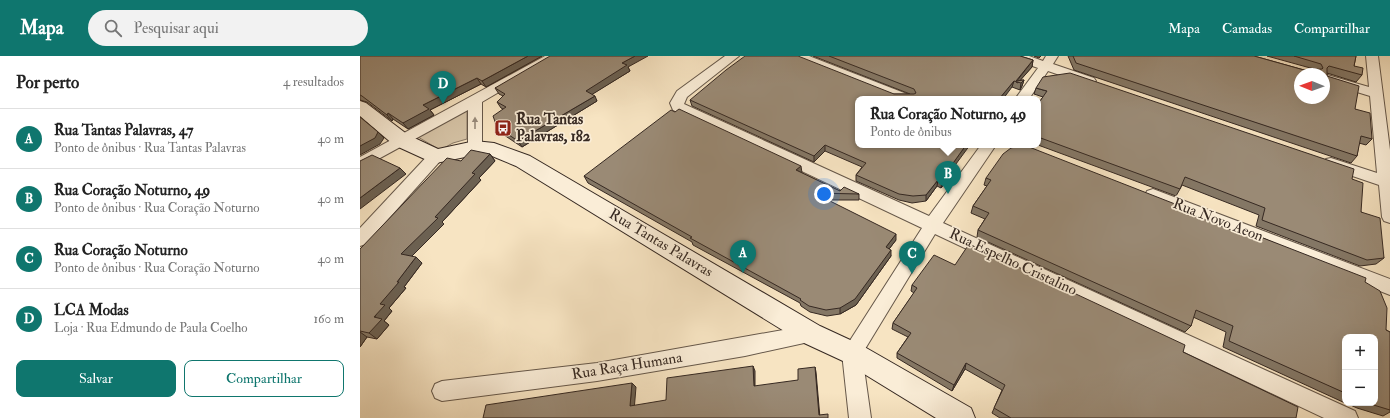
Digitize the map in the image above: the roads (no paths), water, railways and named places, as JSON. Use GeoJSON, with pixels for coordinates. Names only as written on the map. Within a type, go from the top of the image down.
{"type":"FeatureCollection","features":[{"type":"Feature","properties":{"kind":"street"},"geometry":{"type":"LineString","coordinates":[[360,164],[554,56]]}},
{"type":"Feature","properties":{"kind":"street","name":"Rua Espelho Cristalino"},"geometry":{"type":"LineString","coordinates":[[733,56],[682,94],[679,98],[678,107],[933,224],[1347,418]]}},
{"type":"Feature","properties":{"kind":"street"},"geometry":{"type":"LineString","coordinates":[[798,56],[899,96]]}},
{"type":"Feature","properties":{"kind":"street"},"geometry":{"type":"LineString","coordinates":[[1017,56],[1049,61],[1106,86]]}},
{"type":"Feature","properties":{"kind":"street"},"geometry":{"type":"LineString","coordinates":[[1372,56],[1390,217]]}},
{"type":"Feature","properties":{"kind":"street"},"geometry":{"type":"LineString","coordinates":[[1024,96],[1049,61]]}},
{"type":"Feature","properties":{"kind":"street"},"geometry":{"type":"LineString","coordinates":[[1330,80],[1376,93]]}},
{"type":"Feature","properties":{"kind":"street"},"geometry":{"type":"LineString","coordinates":[[475,99],[475,148]]}},
{"type":"Feature","properties":{"kind":"street"},"geometry":{"type":"LineString","coordinates":[[360,107],[401,140],[436,156],[405,187],[360,239]]}},
{"type":"Feature","properties":{"kind":"street","name":"Rua Tantas Palavras"},"geometry":{"type":"LineString","coordinates":[[436,156],[475,148],[494,150],[523,160],[811,334],[852,353],[961,418]]}},
{"type":"Feature","properties":{"kind":"street"},"geometry":{"type":"LineString","coordinates":[[860,418],[852,353],[933,224],[987,148]]}},
{"type":"Feature","properties":{"kind":"street"},"geometry":{"type":"LineString","coordinates":[[1317,158],[1386,182]]}},
{"type":"Feature","properties":{"kind":"street","name":"Rua Novo Aeon"},"geometry":{"type":"LineString","coordinates":[[1135,188],[1390,287]]}},
{"type":"Feature","properties":{"kind":"street","name":"Rua Raça Humana"},"geometry":{"type":"LineString","coordinates":[[442,391],[597,372],[745,347],[811,334]]}},
{"type":"Feature","properties":{"kind":"place","name":"LCA Modas"},"geometry":{"type":"Point","coordinates":[443,104]}},
{"type":"Feature","properties":{"kind":"place","name":"Rua Tantas Palavras, 182"},"geometry":{"type":"Point","coordinates":[503,128]}},
{"type":"Feature","properties":{"kind":"place","name":"Rua Coração Noturno, 49"},"geometry":{"type":"Point","coordinates":[948,194]}},
{"type":"Feature","properties":{"kind":"place","name":"Rua Tantas Palavras, 47"},"geometry":{"type":"Point","coordinates":[743,273]}},
{"type":"Feature","properties":{"kind":"place","name":"Rua Coração Noturno"},"geometry":{"type":"Point","coordinates":[912,274]}}]}
